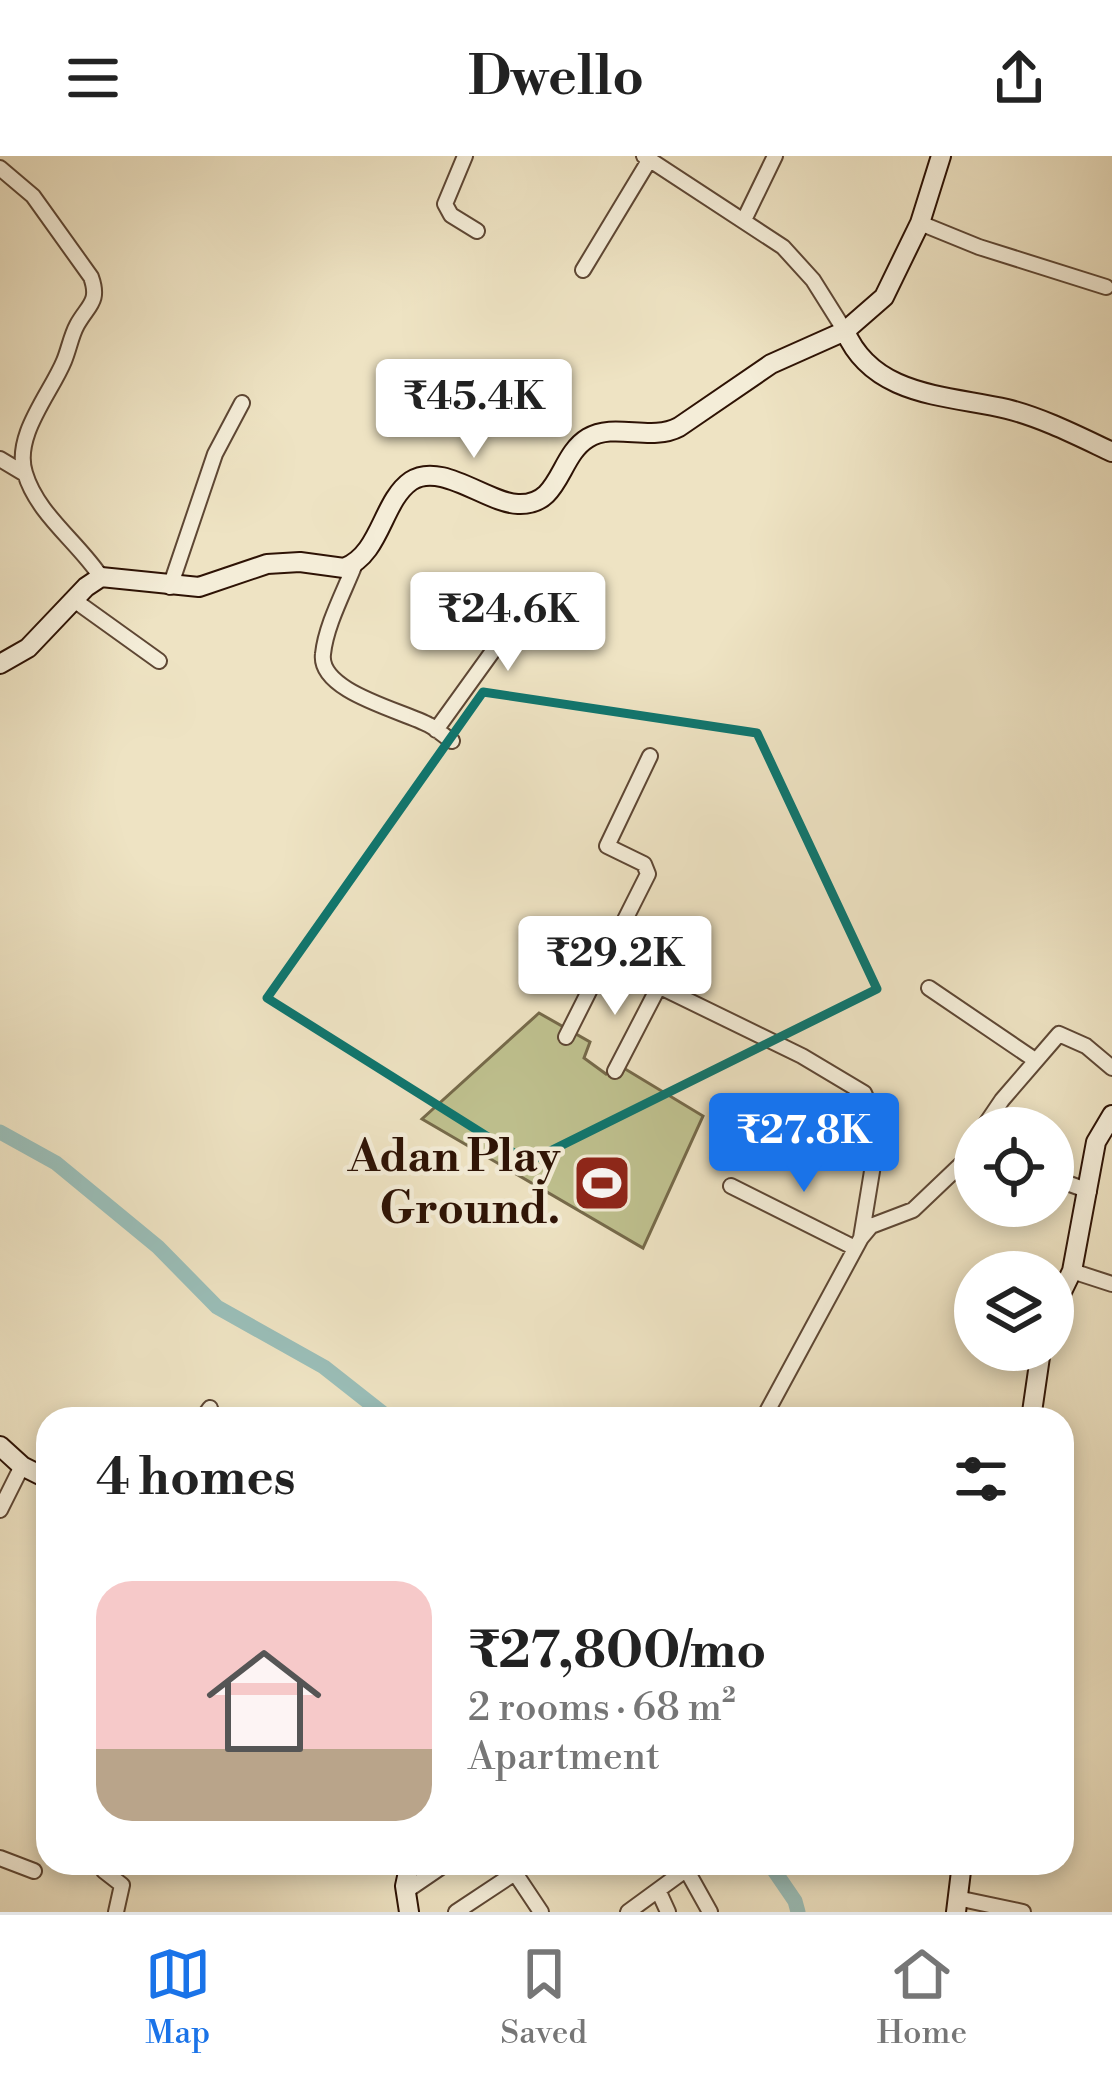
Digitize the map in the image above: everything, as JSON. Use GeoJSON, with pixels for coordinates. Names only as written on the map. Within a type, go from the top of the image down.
{"type":"FeatureCollection","features":[{"type":"Feature","properties":{"kind":"street"},"geometry":{"type":"LineString","coordinates":[[465,156],[445,204],[451,214],[477,230]]}},
{"type":"Feature","properties":{"kind":"street"},"geometry":{"type":"LineString","coordinates":[[744,220],[775,156]]}},
{"type":"Feature","properties":{"kind":"street"},"geometry":{"type":"LineString","coordinates":[[452,741],[345,687],[323,664],[326,640],[355,564],[410,482],[432,476],[507,503],[534,504],[550,492],[584,440],[602,433],[666,434],[771,364],[844,331],[884,298],[920,223],[941,156]]}},
{"type":"Feature","properties":{"kind":"street"},"geometry":{"type":"LineString","coordinates":[[583,270],[647,158],[783,247],[813,280],[872,370],[928,395],[1007,409],[1112,452]]}},
{"type":"Feature","properties":{"kind":"street"},"geometry":{"type":"LineString","coordinates":[[0,168],[33,196],[97,292],[76,326],[21,459],[48,514],[87,555],[101,578]]}},
{"type":"Feature","properties":{"kind":"street"},"geometry":{"type":"LineString","coordinates":[[920,223],[1106,287]]}},
{"type":"Feature","properties":{"kind":"street"},"geometry":{"type":"LineString","coordinates":[[170,587],[215,454],[242,403]]}},
{"type":"Feature","properties":{"kind":"street"},"geometry":{"type":"LineString","coordinates":[[0,459],[25,474]]}},
{"type":"Feature","properties":{"kind":"street"},"geometry":{"type":"LineString","coordinates":[[0,664],[28,647],[101,578],[199,586],[267,563],[344,568],[355,564]]}},
{"type":"Feature","properties":{"kind":"street"},"geometry":{"type":"LineString","coordinates":[[436,730],[503,637],[530,587]]}},
{"type":"Feature","properties":{"kind":"street"},"geometry":{"type":"LineString","coordinates":[[74,600],[159,661]]}},
{"type":"Feature","properties":{"kind":"street"},"geometry":{"type":"LineString","coordinates":[[566,1037],[648,874],[644,864],[607,846],[650,756]]}},
{"type":"Feature","properties":{"kind":"street"},"geometry":{"type":"LineString","coordinates":[[529,933],[604,962],[802,1055],[864,1093],[876,1120],[876,1147],[858,1243]]}},
{"type":"Feature","properties":{"kind":"street"},"geometry":{"type":"LineString","coordinates":[[615,1070],[658,988]]}},
{"type":"Feature","properties":{"kind":"street"},"geometry":{"type":"LineString","coordinates":[[929,988],[1035,1060]]}},
{"type":"Feature","properties":{"kind":"street"},"geometry":{"type":"LineString","coordinates":[[999,1107],[1063,1033],[1112,1068]]}},
{"type":"Feature","properties":{"kind":"street"},"geometry":{"type":"LineString","coordinates":[[1074,1262],[1096,1142],[1112,1115]]}},
{"type":"Feature","properties":{"kind":"street"},"geometry":{"type":"LineString","coordinates":[[769,1407],[871,1226],[913,1210],[954,1168]]}},
{"type":"Feature","properties":{"kind":"street"},"geometry":{"type":"LineString","coordinates":[[731,1186],[858,1243]]}},
{"type":"Feature","properties":{"kind":"street"},"geometry":{"type":"LineString","coordinates":[[1074,1186],[1089,1191]]}},
{"type":"Feature","properties":{"kind":"street"},"geometry":{"type":"LineString","coordinates":[[1074,1272],[1112,1284]]}},
{"type":"Feature","properties":{"kind":"street"},"geometry":{"type":"LineString","coordinates":[[1032,1407],[1038,1371]]}},
{"type":"Feature","properties":{"kind":"street"},"geometry":{"type":"LineString","coordinates":[[0,1446],[36,1473]]}},
{"type":"Feature","properties":{"kind":"street"},"geometry":{"type":"LineString","coordinates":[[0,1510],[22,1466]]}},
{"type":"Feature","properties":{"kind":"street"},"geometry":{"type":"LineString","coordinates":[[0,1858],[34,1871]]}},
{"type":"Feature","properties":{"kind":"street"},"geometry":{"type":"LineString","coordinates":[[109,1875],[122,1885],[116,1912]]}},
{"type":"Feature","properties":{"kind":"street"},"geometry":{"type":"LineString","coordinates":[[408,1875],[409,1912]]}},
{"type":"Feature","properties":{"kind":"street"},"geometry":{"type":"LineString","coordinates":[[406,1891],[429,1875]]}},
{"type":"Feature","properties":{"kind":"street"},"geometry":{"type":"LineString","coordinates":[[456,1912],[512,1875]]}},
{"type":"Feature","properties":{"kind":"street"},"geometry":{"type":"LineString","coordinates":[[516,1875],[541,1912]]}},
{"type":"Feature","properties":{"kind":"street"},"geometry":{"type":"LineString","coordinates":[[628,1912],[679,1875]]}},
{"type":"Feature","properties":{"kind":"street"},"geometry":{"type":"LineString","coordinates":[[695,1875],[710,1912]]}},
{"type":"Feature","properties":{"kind":"street"},"geometry":{"type":"LineString","coordinates":[[961,1875],[957,1905],[1023,1912]]}},
{"type":"Feature","properties":{"kind":"street"},"geometry":{"type":"LineString","coordinates":[[658,1890],[668,1912]]}},
{"type":"Feature","properties":{"kind":"highlighted area"},"geometry":{"type":"Polygon","coordinates":[[[483,692],[757,733],[877,989],[528,1162],[267,998],[483,692]]]}},
{"type":"Feature","properties":{"kind":"green space","name":"Adan Play Ground."},"geometry":{"type":"Polygon","coordinates":[[[539,1013],[590,1042],[584,1058],[606,1074],[617,1064],[703,1116],[643,1248],[422,1119],[539,1013]]]}},
{"type":"Feature","properties":{"kind":"waterway"},"geometry":{"type":"LineString","coordinates":[[0,1132],[56,1163],[158,1247],[217,1307],[324,1367],[375,1407]]}},
{"type":"Feature","properties":{"kind":"waterway"},"geometry":{"type":"LineString","coordinates":[[777,1875],[798,1912]]}},
{"type":"Feature","properties":{"kind":"place","name":"Adan Play Ground."},"geometry":{"type":"Point","coordinates":[602,1183]}}]}
